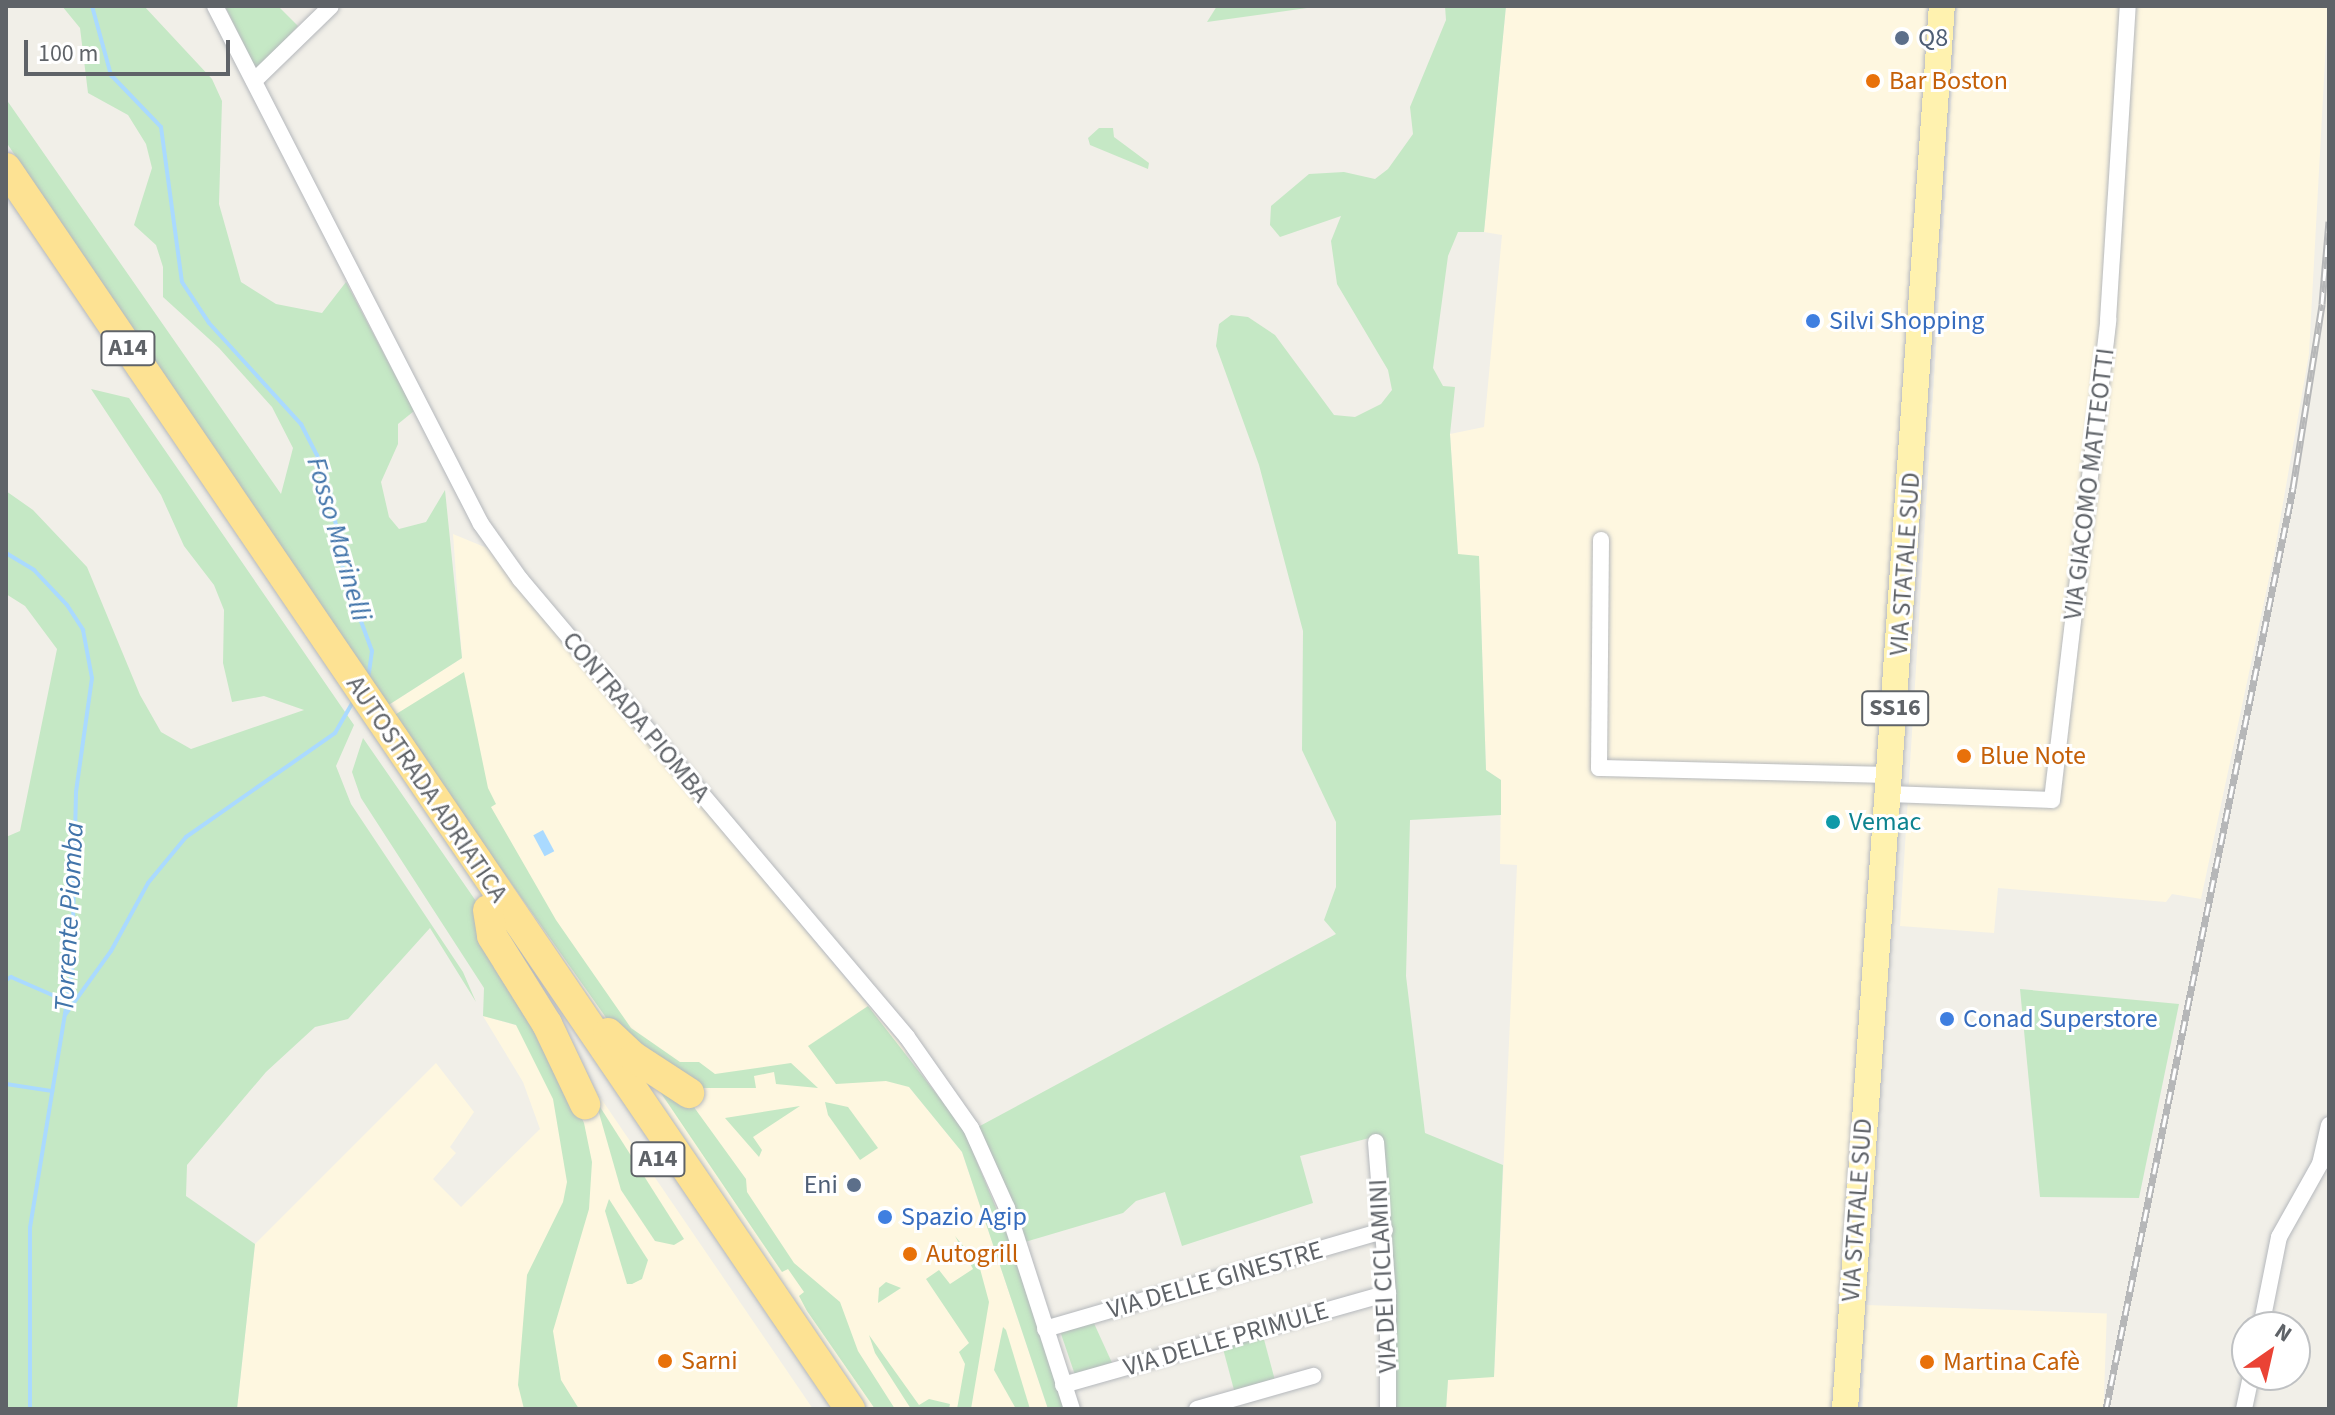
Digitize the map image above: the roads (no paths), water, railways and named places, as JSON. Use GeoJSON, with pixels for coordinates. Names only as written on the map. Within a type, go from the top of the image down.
{"type":"FeatureCollection","features":[{"type":"Feature","properties":{"kind":"highway","name":"AUTOSTRADA ADRIATICA"},"geometry":{"type":"LineString","coordinates":[[6,168],[414,799],[827,1409]]}},
{"type":"Feature","properties":{"kind":"highway","name":"AUTOSTRADA ADRIATICA"},"geometry":{"type":"LineString","coordinates":[[6,200],[406,758],[850,1409]]}},
{"type":"Feature","properties":{"kind":"highway"},"geometry":{"type":"LineString","coordinates":[[488,910],[492,936],[547,1024],[585,1104]]}},
{"type":"Feature","properties":{"kind":"highway"},"geometry":{"type":"LineString","coordinates":[[534,946],[550,952],[621,1046],[689,1093]]}},
{"type":"Feature","properties":{"kind":"main road","name":"VIA STATALE SUD"},"geometry":{"type":"LineString","coordinates":[[1845,1409],[1942,6]]}},
{"type":"Feature","properties":{"kind":"street","name":"CONTRADA PIOMBA"},"geometry":{"type":"LineString","coordinates":[[215,6],[481,524],[520,579],[940,1080],[993,1173],[1072,1409]]}},
{"type":"Feature","properties":{"kind":"street"},"geometry":{"type":"LineString","coordinates":[[254,81],[331,6]]}},
{"type":"Feature","properties":{"kind":"street","name":"VIA GIACOMO MATTEOTTI"},"geometry":{"type":"LineString","coordinates":[[1890,785],[2052,800],[2108,320],[2128,6]]}},
{"type":"Feature","properties":{"kind":"street"},"geometry":{"type":"LineString","coordinates":[[1601,540],[1599,768],[1890,785]]}},
{"type":"Feature","properties":{"kind":"street"},"geometry":{"type":"LineString","coordinates":[[2264,1311],[2279,1237],[2320,1164],[2329,1125]]}},
{"type":"Feature","properties":{"kind":"street","name":"VIA DEI CICLAMINI"},"geometry":{"type":"LineString","coordinates":[[1376,1142],[1388,1293],[1388,1409]]}},
{"type":"Feature","properties":{"kind":"street","name":"VIA DELLE GINESTRE"},"geometry":{"type":"LineString","coordinates":[[1045,1329],[1385,1230]]}},
{"type":"Feature","properties":{"kind":"street","name":"VIA DELLE PRIMULE"},"geometry":{"type":"LineString","coordinates":[[1063,1385],[1388,1293]]}},
{"type":"Feature","properties":{"kind":"street"},"geometry":{"type":"LineString","coordinates":[[1197,1409],[1313,1376]]}},
{"type":"Feature","properties":{"kind":"water"},"geometry":{"type":"Polygon","coordinates":[[[543,830],[554,851],[545,856],[533,835],[543,830]]]}},
{"type":"Feature","properties":{"kind":"waterway","name":"Fosso Marinelli"},"geometry":{"type":"LineString","coordinates":[[92,6],[111,75],[161,127],[182,282],[209,323],[301,424],[317,455],[331,495],[344,575],[372,651],[368,678]]}},
{"type":"Feature","properties":{"kind":"waterway","name":"Torrente Piomba"},"geometry":{"type":"LineString","coordinates":[[6,553],[34,570],[67,605],[83,630],[92,678],[76,792],[72,971],[30,1228],[30,1409]]}},
{"type":"Feature","properties":{"kind":"waterway","name":"Fosso Marinelli"},"geometry":{"type":"LineString","coordinates":[[65,1015],[111,951],[148,883],[186,837],[335,733],[353,702]]}},
{"type":"Feature","properties":{"kind":"waterway"},"geometry":{"type":"LineString","coordinates":[[6,980],[11,977],[66,1001]]}},
{"type":"Feature","properties":{"kind":"waterway"},"geometry":{"type":"LineString","coordinates":[[6,1084],[52,1091]]}},
{"type":"Feature","properties":{"kind":"railway"},"geometry":{"type":"LineString","coordinates":[[2106,1409],[2293,488],[2322,304],[2329,221]]}},
{"type":"Feature","properties":{"kind":"place","name":"Q8"},"geometry":{"type":"Point","coordinates":[1902,38]}},
{"type":"Feature","properties":{"kind":"place","name":"Bar Boston"},"geometry":{"type":"Point","coordinates":[1873,81]}},
{"type":"Feature","properties":{"kind":"place","name":"Silvi Shopping"},"geometry":{"type":"Point","coordinates":[1813,321]}},
{"type":"Feature","properties":{"kind":"place","name":"Blue Note"},"geometry":{"type":"Point","coordinates":[1964,756]}},
{"type":"Feature","properties":{"kind":"place","name":"Vemac"},"geometry":{"type":"Point","coordinates":[1833,822]}},
{"type":"Feature","properties":{"kind":"place","name":"Conad Superstore"},"geometry":{"type":"Point","coordinates":[1947,1019]}},
{"type":"Feature","properties":{"kind":"place","name":"Eni"},"geometry":{"type":"Point","coordinates":[854,1185]}},
{"type":"Feature","properties":{"kind":"place","name":"Spazio Agip"},"geometry":{"type":"Point","coordinates":[885,1217]}},
{"type":"Feature","properties":{"kind":"place","name":"Autogrill"},"geometry":{"type":"Point","coordinates":[910,1254]}},
{"type":"Feature","properties":{"kind":"place","name":"Sarni"},"geometry":{"type":"Point","coordinates":[665,1361]}},
{"type":"Feature","properties":{"kind":"place","name":"Martina Cafè"},"geometry":{"type":"Point","coordinates":[1927,1362]}}]}
